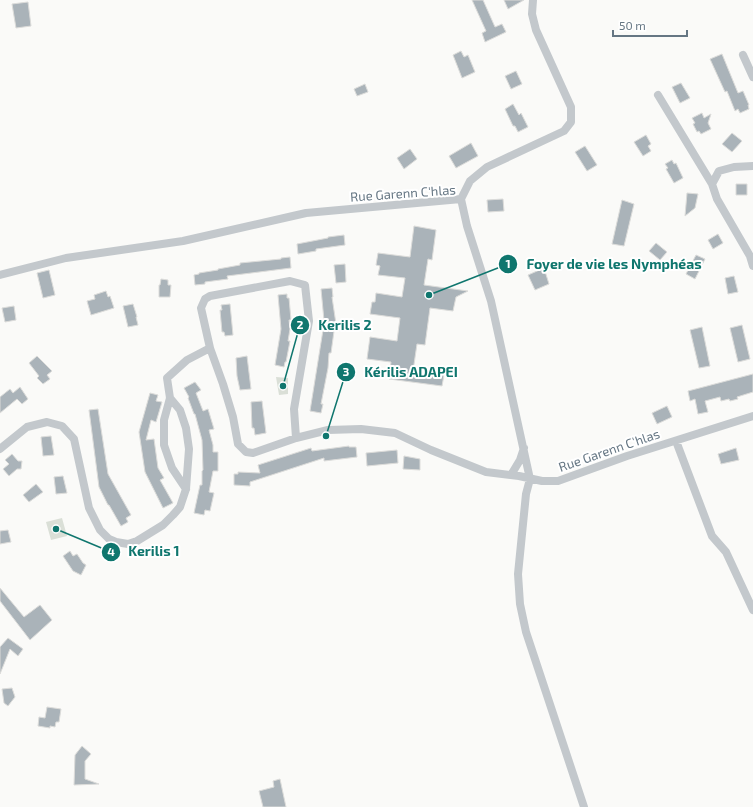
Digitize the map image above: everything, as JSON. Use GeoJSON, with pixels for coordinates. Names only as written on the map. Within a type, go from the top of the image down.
{"type":"FeatureCollection","features":[{"type":"Feature","properties":{"kind":"street"},"geometry":{"type":"LineString","coordinates":[[462,199],[470,181],[487,167],[564,131],[571,122],[571,107],[536,30],[532,14],[533,0]]}},
{"type":"Feature","properties":{"kind":"street"},"geometry":{"type":"LineString","coordinates":[[744,55],[753,77]]}},
{"type":"Feature","properties":{"kind":"street"},"geometry":{"type":"LineString","coordinates":[[658,95],[712,184],[717,199],[750,256],[753,266]]}},
{"type":"Feature","properties":{"kind":"street"},"geometry":{"type":"LineString","coordinates":[[712,184],[719,171],[734,167],[753,166]]}},
{"type":"Feature","properties":{"kind":"street","name":"Rue Garenn C'hlas"},"geometry":{"type":"LineString","coordinates":[[0,275],[66,258],[183,241],[306,213],[462,199],[467,226],[490,301],[530,479],[558,481],[627,456],[753,416]]}},
{"type":"Feature","properties":{"kind":"street"},"geometry":{"type":"LineString","coordinates":[[296,438],[294,409],[309,321],[306,285],[290,281],[210,296],[205,299],[201,308],[210,348],[233,417],[238,444],[246,452],[253,453],[296,438],[328,430],[361,429],[395,433],[431,450],[486,472],[530,479],[526,494],[518,574],[520,604],[526,632],[584,807]]}},
{"type":"Feature","properties":{"kind":"street"},"geometry":{"type":"LineString","coordinates":[[186,489],[172,468],[164,445],[164,420],[170,398],[167,378],[187,360],[210,348]]}},
{"type":"Feature","properties":{"kind":"street"},"geometry":{"type":"LineString","coordinates":[[0,449],[27,427],[47,422],[62,426],[74,439],[85,493],[89,508],[96,523],[109,539],[116,542],[128,544],[138,541],[163,525],[180,507],[186,489],[188,450],[186,428],[180,410],[170,398]]}},
{"type":"Feature","properties":{"kind":"street"},"geometry":{"type":"LineString","coordinates":[[676,440],[712,536],[726,552],[753,610]]}},
{"type":"Feature","properties":{"kind":"street"},"geometry":{"type":"LineString","coordinates":[[511,475],[520,460],[524,448]]}},
{"type":"Feature","properties":{"kind":"shaded area"},"geometry":{"type":"Polygon","coordinates":[[[276,377],[288,378],[288,394],[279,395],[276,377]]]}},
{"type":"Feature","properties":{"kind":"shaded area"},"geometry":{"type":"Polygon","coordinates":[[[62,518],[67,536],[51,540],[46,522],[62,518]]]}},
{"type":"Feature","properties":{"kind":"building"},"geometry":{"type":"Polygon","coordinates":[[[472,0],[483,0],[495,27],[502,24],[506,32],[485,42],[482,33],[486,31],[472,0]]]}},
{"type":"Feature","properties":{"kind":"building"},"geometry":{"type":"Polygon","coordinates":[[[504,0],[524,0],[508,9],[504,0]]]}},
{"type":"Feature","properties":{"kind":"building"},"geometry":{"type":"Polygon","coordinates":[[[28,2],[31,26],[16,28],[12,4],[28,2]]]}},
{"type":"Feature","properties":{"kind":"building"},"geometry":{"type":"Polygon","coordinates":[[[461,51],[464,57],[468,55],[475,72],[462,78],[453,55],[461,51]]]}},
{"type":"Feature","properties":{"kind":"building"},"geometry":{"type":"Polygon","coordinates":[[[722,54],[738,93],[743,91],[749,105],[749,109],[740,113],[738,109],[735,111],[727,91],[725,92],[710,59],[722,54]]]}},
{"type":"Feature","properties":{"kind":"building"},"geometry":{"type":"Polygon","coordinates":[[[516,71],[522,84],[511,89],[505,76],[516,71]]]}},
{"type":"Feature","properties":{"kind":"building"},"geometry":{"type":"Polygon","coordinates":[[[681,83],[690,98],[680,103],[672,87],[681,83]]]}},
{"type":"Feature","properties":{"kind":"building"},"geometry":{"type":"Polygon","coordinates":[[[365,84],[368,92],[357,96],[354,89],[365,84]]]}},
{"type":"Feature","properties":{"kind":"building"},"geometry":{"type":"Polygon","coordinates":[[[513,104],[519,115],[521,113],[528,127],[518,132],[515,126],[513,126],[505,109],[513,104]]]}},
{"type":"Feature","properties":{"kind":"building"},"geometry":{"type":"Polygon","coordinates":[[[702,113],[704,118],[711,114],[708,123],[711,129],[701,134],[699,131],[697,132],[692,118],[702,113]]]}},
{"type":"Feature","properties":{"kind":"building"},"geometry":{"type":"Polygon","coordinates":[[[732,133],[742,141],[732,152],[722,144],[732,133]]]}},
{"type":"Feature","properties":{"kind":"building"},"geometry":{"type":"Polygon","coordinates":[[[646,135],[651,144],[648,146],[651,151],[643,156],[634,142],[646,135]]]}},
{"type":"Feature","properties":{"kind":"building"},"geometry":{"type":"Polygon","coordinates":[[[471,143],[478,156],[456,168],[449,156],[471,143]]]}},
{"type":"Feature","properties":{"kind":"building"},"geometry":{"type":"Polygon","coordinates":[[[585,146],[597,165],[587,171],[575,152],[585,146]]]}},
{"type":"Feature","properties":{"kind":"building"},"geometry":{"type":"Polygon","coordinates":[[[410,149],[417,159],[404,169],[397,158],[410,149]]]}},
{"type":"Feature","properties":{"kind":"building"},"geometry":{"type":"Polygon","coordinates":[[[672,160],[674,164],[676,163],[683,178],[674,183],[666,169],[668,168],[665,164],[672,160]]]}},
{"type":"Feature","properties":{"kind":"building"},"geometry":{"type":"Polygon","coordinates":[[[736,184],[747,184],[747,195],[736,195],[736,184]]]}},
{"type":"Feature","properties":{"kind":"building"},"geometry":{"type":"Polygon","coordinates":[[[687,193],[698,194],[695,208],[685,216],[687,193]]]}},
{"type":"Feature","properties":{"kind":"building"},"geometry":{"type":"Polygon","coordinates":[[[503,199],[504,211],[488,212],[487,200],[503,199]]]}},
{"type":"Feature","properties":{"kind":"building"},"geometry":{"type":"Polygon","coordinates":[[[622,200],[634,204],[624,246],[612,244],[622,200]]]}},
{"type":"Feature","properties":{"kind":"building"},"geometry":{"type":"Polygon","coordinates":[[[414,226],[436,230],[432,260],[428,259],[424,285],[468,291],[456,297],[453,311],[430,308],[425,345],[417,344],[413,371],[444,375],[442,386],[389,379],[391,362],[367,359],[370,337],[397,341],[400,318],[370,314],[372,302],[375,302],[376,293],[402,297],[405,278],[378,275],[380,266],[376,265],[378,253],[410,257],[414,226]]]}},
{"type":"Feature","properties":{"kind":"building"},"geometry":{"type":"Polygon","coordinates":[[[718,234],[723,243],[713,249],[708,240],[718,234]]]}},
{"type":"Feature","properties":{"kind":"building"},"geometry":{"type":"Polygon","coordinates":[[[344,235],[345,245],[316,249],[316,251],[298,254],[297,244],[344,235]]]}},
{"type":"Feature","properties":{"kind":"building"},"geometry":{"type":"Polygon","coordinates":[[[656,243],[667,252],[660,260],[649,251],[656,243]]]}},
{"type":"Feature","properties":{"kind":"building"},"geometry":{"type":"Polygon","coordinates":[[[696,255],[705,259],[695,279],[686,274],[696,255]]]}},
{"type":"Feature","properties":{"kind":"building"},"geometry":{"type":"Polygon","coordinates":[[[290,257],[291,268],[227,276],[228,279],[195,285],[194,275],[199,273],[240,265],[240,263],[290,257]]]}},
{"type":"Feature","properties":{"kind":"building"},"geometry":{"type":"Polygon","coordinates":[[[345,264],[346,282],[336,283],[334,265],[345,264]]]}},
{"type":"Feature","properties":{"kind":"building"},"geometry":{"type":"Polygon","coordinates":[[[544,268],[549,284],[535,290],[528,275],[544,268]]]}},
{"type":"Feature","properties":{"kind":"building"},"geometry":{"type":"Polygon","coordinates":[[[49,270],[55,295],[43,298],[37,273],[49,270]]]}},
{"type":"Feature","properties":{"kind":"building"},"geometry":{"type":"Polygon","coordinates":[[[734,276],[738,292],[728,294],[725,278],[734,276]]]}},
{"type":"Feature","properties":{"kind":"building"},"geometry":{"type":"Polygon","coordinates":[[[161,279],[168,280],[168,285],[171,285],[170,297],[159,297],[159,285],[161,279]]]}},
{"type":"Feature","properties":{"kind":"building"},"geometry":{"type":"Polygon","coordinates":[[[332,288],[336,324],[331,353],[329,353],[321,413],[310,411],[323,330],[325,331],[321,289],[332,288]]]}},
{"type":"Feature","properties":{"kind":"building"},"geometry":{"type":"Polygon","coordinates":[[[106,291],[108,297],[110,296],[114,308],[91,315],[87,301],[95,299],[94,295],[106,291]]]}},
{"type":"Feature","properties":{"kind":"building"},"geometry":{"type":"Polygon","coordinates":[[[287,294],[287,298],[289,298],[291,320],[289,320],[290,329],[288,341],[290,341],[284,367],[275,365],[281,329],[278,295],[287,294]]]}},
{"type":"Feature","properties":{"kind":"building"},"geometry":{"type":"Polygon","coordinates":[[[133,304],[138,325],[128,327],[123,306],[133,304]]]}},
{"type":"Feature","properties":{"kind":"building"},"geometry":{"type":"Polygon","coordinates":[[[230,304],[233,335],[225,336],[224,332],[222,332],[220,310],[222,310],[221,305],[230,304]]]}},
{"type":"Feature","properties":{"kind":"building"},"geometry":{"type":"Polygon","coordinates":[[[14,306],[16,320],[5,322],[2,308],[14,306]]]}},
{"type":"Feature","properties":{"kind":"building"},"geometry":{"type":"Polygon","coordinates":[[[742,325],[750,359],[738,362],[730,328],[742,325]]]}},
{"type":"Feature","properties":{"kind":"building"},"geometry":{"type":"Polygon","coordinates":[[[702,327],[710,366],[699,368],[690,330],[702,327]]]}},
{"type":"Feature","properties":{"kind":"building"},"geometry":{"type":"Polygon","coordinates":[[[37,356],[52,371],[47,375],[50,379],[43,384],[37,378],[39,376],[29,363],[37,356]]]}},
{"type":"Feature","properties":{"kind":"building"},"geometry":{"type":"Polygon","coordinates":[[[247,356],[251,389],[240,390],[237,376],[236,358],[247,356]]]}},
{"type":"Feature","properties":{"kind":"building"},"geometry":{"type":"Polygon","coordinates":[[[753,374],[753,392],[730,401],[729,399],[721,401],[720,397],[705,401],[708,412],[698,414],[695,399],[690,401],[688,391],[753,374]]]}},
{"type":"Feature","properties":{"kind":"building"},"geometry":{"type":"Polygon","coordinates":[[[195,382],[201,390],[196,393],[203,411],[208,409],[214,429],[209,430],[213,445],[213,452],[218,452],[218,471],[213,471],[209,492],[214,493],[210,511],[205,510],[204,515],[194,513],[200,485],[202,485],[202,440],[195,414],[184,388],[195,382]]]}},
{"type":"Feature","properties":{"kind":"building"},"geometry":{"type":"Polygon","coordinates":[[[20,387],[28,399],[22,404],[17,399],[0,413],[0,397],[10,389],[13,393],[20,387]]]}},
{"type":"Feature","properties":{"kind":"building"},"geometry":{"type":"Polygon","coordinates":[[[150,393],[158,395],[156,401],[162,402],[156,422],[151,420],[146,440],[154,439],[158,468],[164,478],[160,480],[173,503],[163,508],[145,472],[139,432],[150,393]]]}},
{"type":"Feature","properties":{"kind":"building"},"geometry":{"type":"Polygon","coordinates":[[[262,401],[266,433],[255,435],[254,428],[252,428],[251,402],[262,401]]]}},
{"type":"Feature","properties":{"kind":"building"},"geometry":{"type":"Polygon","coordinates":[[[667,406],[672,417],[657,424],[652,413],[667,406]]]}},
{"type":"Feature","properties":{"kind":"building"},"geometry":{"type":"Polygon","coordinates":[[[98,409],[108,474],[131,515],[126,518],[128,522],[121,526],[99,487],[89,410],[98,409]]]}},
{"type":"Feature","properties":{"kind":"building"},"geometry":{"type":"Polygon","coordinates":[[[51,436],[54,455],[43,456],[41,437],[51,436]]]}},
{"type":"Feature","properties":{"kind":"building"},"geometry":{"type":"Polygon","coordinates":[[[349,446],[356,447],[357,457],[324,461],[324,458],[250,482],[250,486],[234,485],[234,474],[238,474],[238,472],[260,473],[258,465],[311,448],[312,451],[349,446]]]}},
{"type":"Feature","properties":{"kind":"building"},"geometry":{"type":"Polygon","coordinates":[[[736,448],[739,460],[721,464],[718,454],[736,448]]]}},
{"type":"Feature","properties":{"kind":"building"},"geometry":{"type":"Polygon","coordinates":[[[397,450],[398,463],[367,466],[366,453],[397,450]]]}},
{"type":"Feature","properties":{"kind":"building"},"geometry":{"type":"Polygon","coordinates":[[[12,454],[18,461],[22,461],[21,469],[17,469],[9,476],[3,469],[9,464],[5,460],[12,454]]]}},
{"type":"Feature","properties":{"kind":"building"},"geometry":{"type":"Polygon","coordinates":[[[404,456],[420,459],[420,470],[403,469],[404,456]]]}},
{"type":"Feature","properties":{"kind":"building"},"geometry":{"type":"Polygon","coordinates":[[[63,476],[67,493],[56,494],[54,477],[63,476]]]}},
{"type":"Feature","properties":{"kind":"building"},"geometry":{"type":"Polygon","coordinates":[[[36,484],[43,492],[29,502],[23,495],[36,484]]]}},
{"type":"Feature","properties":{"kind":"building"},"geometry":{"type":"Polygon","coordinates":[[[8,530],[11,542],[0,544],[0,531],[8,530]]]}},
{"type":"Feature","properties":{"kind":"building"},"geometry":{"type":"Polygon","coordinates":[[[70,551],[73,556],[77,554],[86,565],[81,575],[73,571],[63,556],[70,551]]]}},
{"type":"Feature","properties":{"kind":"building"},"geometry":{"type":"Polygon","coordinates":[[[0,588],[24,617],[40,605],[52,620],[30,640],[0,601],[0,588]]]}},
{"type":"Feature","properties":{"kind":"building"},"geometry":{"type":"Polygon","coordinates":[[[8,638],[23,649],[18,656],[10,649],[0,674],[0,647],[8,638]]]}},
{"type":"Feature","properties":{"kind":"building"},"geometry":{"type":"Polygon","coordinates":[[[12,688],[15,697],[8,706],[4,703],[2,689],[12,688]]]}},
{"type":"Feature","properties":{"kind":"building"},"geometry":{"type":"Polygon","coordinates":[[[47,707],[61,709],[59,722],[56,722],[55,727],[50,726],[50,728],[38,726],[39,717],[45,718],[47,707]]]}},
{"type":"Feature","properties":{"kind":"building"},"geometry":{"type":"Polygon","coordinates":[[[82,746],[91,754],[85,761],[85,779],[99,784],[74,785],[75,755],[82,746]]]}},
{"type":"Feature","properties":{"kind":"building"},"geometry":{"type":"Polygon","coordinates":[[[280,779],[286,807],[263,807],[259,791],[274,787],[273,781],[280,779]]]}},
{"type":"Feature","properties":{"kind":"place","name":"Foyer de vie les Nymphéas"},"geometry":{"type":"Point","coordinates":[429,295]}},
{"type":"Feature","properties":{"kind":"place","name":"Kerilis 2"},"geometry":{"type":"Point","coordinates":[283,386]}},
{"type":"Feature","properties":{"kind":"place","name":"Kérilis ADAPEI"},"geometry":{"type":"Point","coordinates":[326,436]}},
{"type":"Feature","properties":{"kind":"place","name":"Kerilis 1"},"geometry":{"type":"Point","coordinates":[56,529]}}]}
